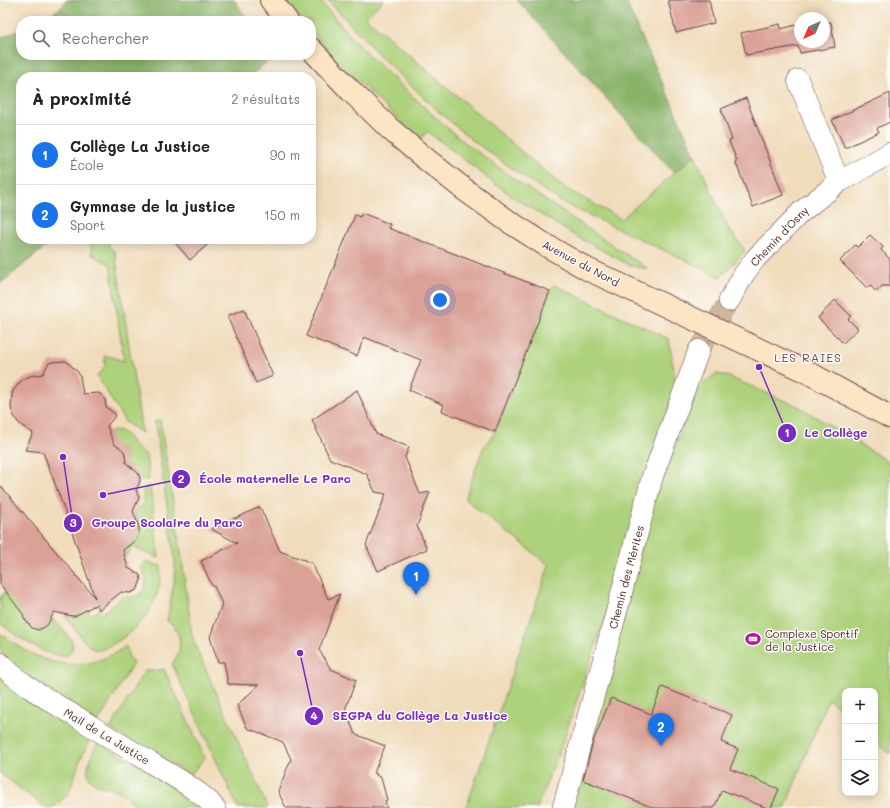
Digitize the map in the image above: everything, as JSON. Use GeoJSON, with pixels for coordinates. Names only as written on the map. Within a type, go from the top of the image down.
{"type":"FeatureCollection","features":[{"type":"Feature","properties":{"kind":"street"},"geometry":{"type":"LineString","coordinates":[[271,0],[283,16]]}},
{"type":"Feature","properties":{"kind":"street","name":"Avenue du Nord"},"geometry":{"type":"LineString","coordinates":[[316,55],[390,129],[465,190],[508,221],[587,269],[808,373],[890,417]]}},
{"type":"Feature","properties":{"kind":"street"},"geometry":{"type":"LineString","coordinates":[[798,80],[839,182]]}},
{"type":"Feature","properties":{"kind":"street","name":"Chemin d'Osny"},"geometry":{"type":"LineString","coordinates":[[732,295],[756,258],[801,212],[839,182],[890,153]]}},
{"type":"Feature","properties":{"kind":"street","name":"Chemin des Mérites"},"geometry":{"type":"LineString","coordinates":[[563,808],[652,478],[699,350]]}},
{"type":"Feature","properties":{"kind":"street","name":"Mail de La Justice"},"geometry":{"type":"LineString","coordinates":[[0,663],[10,674],[50,702],[176,778],[198,793],[215,808]]}},
{"type":"Feature","properties":{"kind":"green space"},"geometry":{"type":"Polygon","coordinates":[[[67,0],[234,0],[245,16],[47,16],[61,8],[67,0]]]}},
{"type":"Feature","properties":{"kind":"green space"},"geometry":{"type":"Polygon","coordinates":[[[286,0],[319,0],[359,46],[464,142],[514,179],[648,269],[631,266],[572,234],[516,199],[427,131],[421,139],[373,96],[316,37],[316,16],[299,16],[286,0]]]}},
{"type":"Feature","properties":{"kind":"green space"},"geometry":{"type":"Polygon","coordinates":[[[328,0],[384,0],[365,17],[563,187],[621,219],[695,155],[727,226],[745,251],[721,277],[563,203],[472,140],[438,111],[378,54],[328,0]]]}},
{"type":"Feature","properties":{"kind":"green space"},"geometry":{"type":"Polygon","coordinates":[[[517,0],[625,0],[695,155],[674,173],[517,0]]]}},
{"type":"Feature","properties":{"kind":"green space"},"geometry":{"type":"Polygon","coordinates":[[[16,32],[16,60],[269,60],[255,72],[16,72],[16,244],[49,244],[0,284],[0,38],[16,32]]]}},
{"type":"Feature","properties":{"kind":"green space"},"geometry":{"type":"Polygon","coordinates":[[[92,244],[108,244],[115,252],[142,433],[125,422],[97,376],[105,367],[105,355],[124,361],[110,264],[92,255],[92,244]]]}},
{"type":"Feature","properties":{"kind":"green space"},"geometry":{"type":"Polygon","coordinates":[[[554,285],[669,339],[676,384],[629,548],[563,741],[537,808],[466,808],[549,565],[465,499],[483,448],[495,432],[550,291],[554,285]]]}},
{"type":"Feature","properties":{"kind":"green space","name":"Complexe Sportif de la Justice"},"geometry":{"type":"Polygon","coordinates":[[[716,374],[724,375],[800,407],[890,463],[890,754],[878,744],[878,688],[842,688],[842,710],[830,700],[827,701],[785,808],[569,808],[652,504],[697,392],[710,378],[716,374]]]}},
{"type":"Feature","properties":{"kind":"green space"},"geometry":{"type":"Polygon","coordinates":[[[160,420],[181,552],[192,635],[197,650],[268,808],[238,808],[172,664],[176,659],[180,641],[176,630],[167,621],[175,576],[175,562],[155,421],[160,420]]]}},
{"type":"Feature","properties":{"kind":"green space"},"geometry":{"type":"Polygon","coordinates":[[[117,430],[125,434],[142,453],[146,455],[149,479],[140,480],[125,463],[126,459],[124,451],[114,445],[105,435],[117,430]]]}},
{"type":"Feature","properties":{"kind":"green space"},"geometry":{"type":"Polygon","coordinates":[[[150,486],[159,558],[132,547],[125,557],[120,551],[136,539],[140,531],[133,512],[142,505],[144,501],[143,490],[145,487],[150,486]]]}},
{"type":"Feature","properties":{"kind":"green space"},"geometry":{"type":"Polygon","coordinates":[[[146,561],[161,566],[158,591],[148,613],[132,631],[111,645],[98,650],[90,647],[82,639],[64,614],[75,616],[84,606],[92,615],[99,610],[102,614],[122,596],[136,596],[144,589],[146,585],[144,573],[140,567],[146,561]]]}},
{"type":"Feature","properties":{"kind":"green space"},"geometry":{"type":"Polygon","coordinates":[[[7,591],[23,612],[24,618],[32,628],[39,630],[45,627],[48,624],[49,615],[61,628],[73,644],[70,653],[67,656],[59,656],[41,650],[14,634],[0,623],[0,597],[7,591]]]}},
{"type":"Feature","properties":{"kind":"green space"},"geometry":{"type":"Polygon","coordinates":[[[0,633],[30,653],[46,660],[61,664],[93,662],[109,656],[126,646],[128,655],[133,663],[98,723],[12,666],[0,651],[0,633]]]}},
{"type":"Feature","properties":{"kind":"green space"},"geometry":{"type":"Polygon","coordinates":[[[164,669],[205,758],[190,775],[110,729],[145,670],[154,671],[164,669]]]}},
{"type":"Feature","properties":{"kind":"green space"},"geometry":{"type":"Polygon","coordinates":[[[0,677],[91,737],[80,760],[67,795],[55,806],[49,808],[43,806],[0,773],[0,677]]]}},
{"type":"Feature","properties":{"kind":"green space"},"geometry":{"type":"Polygon","coordinates":[[[98,742],[135,763],[184,795],[199,808],[138,808],[119,791],[99,785],[89,777],[88,772],[90,760],[98,742]]]}},
{"type":"Feature","properties":{"kind":"building"},"geometry":{"type":"Polygon","coordinates":[[[668,0],[709,0],[714,23],[676,33],[668,0]]]}},
{"type":"Feature","properties":{"kind":"building"},"geometry":{"type":"Polygon","coordinates":[[[830,22],[835,47],[830,48],[830,22]]]}},
{"type":"Feature","properties":{"kind":"building"},"geometry":{"type":"Polygon","coordinates":[[[780,24],[781,29],[794,26],[794,47],[746,55],[741,33],[780,24]]]}},
{"type":"Feature","properties":{"kind":"building"},"geometry":{"type":"Polygon","coordinates":[[[799,48],[829,48],[800,53],[799,48]]]}},
{"type":"Feature","properties":{"kind":"building"},"geometry":{"type":"Polygon","coordinates":[[[890,93],[890,122],[877,128],[879,132],[845,148],[832,120],[890,93]]]}},
{"type":"Feature","properties":{"kind":"building"},"geometry":{"type":"Polygon","coordinates":[[[746,98],[783,195],[753,207],[735,161],[737,161],[729,141],[732,140],[721,109],[746,98]]]}},
{"type":"Feature","properties":{"kind":"building"},"geometry":{"type":"Polygon","coordinates":[[[362,213],[390,224],[388,228],[550,291],[495,432],[442,411],[444,405],[409,390],[421,360],[364,337],[357,356],[306,336],[355,215],[360,217],[362,213]]]}},
{"type":"Feature","properties":{"kind":"building"},"geometry":{"type":"Polygon","coordinates":[[[870,235],[883,247],[881,250],[890,259],[890,286],[882,286],[876,292],[870,285],[867,288],[840,261],[855,245],[858,247],[870,235]]]}},
{"type":"Feature","properties":{"kind":"building"},"geometry":{"type":"Polygon","coordinates":[[[176,244],[208,244],[190,260],[176,244]]]}},
{"type":"Feature","properties":{"kind":"building"},"geometry":{"type":"Polygon","coordinates":[[[835,300],[851,316],[848,319],[858,329],[843,343],[818,318],[835,300]]]}},
{"type":"Feature","properties":{"kind":"building"},"geometry":{"type":"Polygon","coordinates":[[[244,309],[273,376],[256,383],[227,316],[244,309]]]}},
{"type":"Feature","properties":{"kind":"building"},"geometry":{"type":"Polygon","coordinates":[[[66,361],[78,372],[83,394],[99,393],[105,399],[106,407],[116,415],[107,426],[114,444],[124,451],[126,463],[139,475],[140,480],[136,490],[139,498],[133,511],[139,527],[139,534],[137,539],[123,550],[128,568],[140,575],[141,580],[135,591],[130,593],[121,592],[99,610],[97,604],[75,616],[54,612],[48,624],[38,630],[32,628],[0,584],[0,485],[95,598],[43,452],[25,450],[33,433],[17,421],[12,412],[11,406],[13,391],[19,383],[30,376],[43,374],[49,363],[66,361]]]}},
{"type":"Feature","properties":{"kind":"building"},"geometry":{"type":"Polygon","coordinates":[[[357,390],[376,434],[409,447],[405,457],[420,494],[430,492],[417,526],[427,549],[378,571],[366,545],[386,494],[375,492],[367,474],[330,459],[312,420],[357,390]]]}},
{"type":"Feature","properties":{"kind":"building"},"geometry":{"type":"Polygon","coordinates":[[[260,507],[280,551],[312,563],[328,599],[340,594],[319,650],[331,669],[356,680],[345,710],[355,734],[385,746],[374,773],[381,778],[387,800],[385,801],[387,808],[286,808],[278,791],[291,759],[283,742],[247,728],[237,705],[259,685],[228,684],[224,662],[218,662],[210,637],[222,604],[201,561],[237,543],[211,529],[260,507]]]}},
{"type":"Feature","properties":{"kind":"building"},"geometry":{"type":"Polygon","coordinates":[[[662,687],[732,715],[721,742],[738,749],[730,769],[779,789],[771,808],[767,808],[722,790],[714,808],[654,808],[583,780],[593,742],[611,698],[651,714],[662,687]]]}},
{"type":"Feature","properties":{"kind":"tunnel"},"geometry":{"type":"LineString","coordinates":[[699,350],[729,301]]}},
{"type":"Feature","properties":{"kind":"place","name":"Le Collège"},"geometry":{"type":"Point","coordinates":[759,367]}},
{"type":"Feature","properties":{"kind":"place","name":"Groupe Scolaire du Parc"},"geometry":{"type":"Point","coordinates":[63,457]}},
{"type":"Feature","properties":{"kind":"place","name":"École maternelle Le Parc"},"geometry":{"type":"Point","coordinates":[103,495]}},
{"type":"Feature","properties":{"kind":"place","name":"Collège La Justice"},"geometry":{"type":"Point","coordinates":[416,595]}},
{"type":"Feature","properties":{"kind":"place","name":"Complexe Sportif de la Justice"},"geometry":{"type":"Point","coordinates":[753,639]}},
{"type":"Feature","properties":{"kind":"place","name":"SEGPA du Collège La Justice"},"geometry":{"type":"Point","coordinates":[300,653]}},
{"type":"Feature","properties":{"kind":"place","name":"Gymnase de la justice"},"geometry":{"type":"Point","coordinates":[661,746]}},
{"type":"Feature","properties":{"kind":"district","name":"LES RAIES"},"geometry":{"type":"Point","coordinates":[808,357]}}]}
